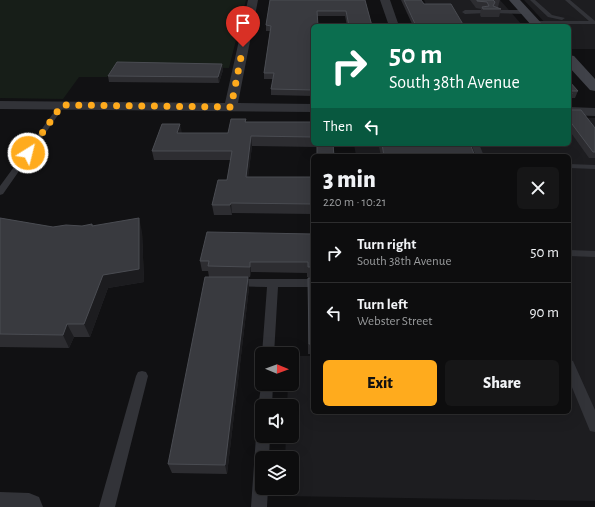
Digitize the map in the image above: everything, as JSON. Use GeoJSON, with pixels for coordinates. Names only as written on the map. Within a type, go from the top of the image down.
{"type":"FeatureCollection","features":[{"type":"Feature","properties":{"kind":"main road"},"geometry":{"type":"LineString","coordinates":[[514,0],[536,24]]}},
{"type":"Feature","properties":{"kind":"main road"},"geometry":{"type":"LineString","coordinates":[[571,61],[595,88]]}},
{"type":"Feature","properties":{"kind":"street"},"geometry":{"type":"LineString","coordinates":[[231,107],[253,0]]}},
{"type":"Feature","properties":{"kind":"street"},"geometry":{"type":"LineString","coordinates":[[385,0],[393,24]]}},
{"type":"Feature","properties":{"kind":"street"},"geometry":{"type":"LineString","coordinates":[[0,105],[311,108]]}},
{"type":"Feature","properties":{"kind":"street"},"geometry":{"type":"LineString","coordinates":[[571,111],[595,112]]}},
{"type":"Feature","properties":{"kind":"street"},"geometry":{"type":"LineString","coordinates":[[0,506],[29,507]]}},
{"type":"Feature","properties":{"kind":"lane"},"geometry":{"type":"LineString","coordinates":[[532,0],[550,16],[588,18]]}},
{"type":"Feature","properties":{"kind":"lane"},"geometry":{"type":"LineString","coordinates":[[566,24],[594,23],[567,0]]}},
{"type":"Feature","properties":{"kind":"lane"},"geometry":{"type":"LineString","coordinates":[[465,12],[484,12]]}},
{"type":"Feature","properties":{"kind":"lane"},"geometry":{"type":"LineString","coordinates":[[495,12],[525,12]]}},
{"type":"Feature","properties":{"kind":"lane"},"geometry":{"type":"LineString","coordinates":[[0,192],[62,105]]}},
{"type":"Feature","properties":{"kind":"lane"},"geometry":{"type":"LineString","coordinates":[[571,166],[595,167]]}},
{"type":"Feature","properties":{"kind":"lane"},"geometry":{"type":"LineString","coordinates":[[571,253],[595,254]]}},
{"type":"Feature","properties":{"kind":"lane"},"geometry":{"type":"LineString","coordinates":[[228,283],[311,283]]}},
{"type":"Feature","properties":{"kind":"lane"},"geometry":{"type":"LineString","coordinates":[[268,347],[273,283]]}},
{"type":"Feature","properties":{"kind":"lane"},"geometry":{"type":"LineString","coordinates":[[571,370],[595,426]]}},
{"type":"Feature","properties":{"kind":"lane"},"geometry":{"type":"LineString","coordinates":[[107,507],[142,376]]}},
{"type":"Feature","properties":{"kind":"lane"},"geometry":{"type":"LineString","coordinates":[[259,507],[260,495]]}},
{"type":"Feature","properties":{"kind":"shaded area"},"geometry":{"type":"Polygon","coordinates":[[[0,0],[246,0],[229,68],[114,67],[107,77],[79,77],[63,99],[0,98],[0,0]]]}},
{"type":"Feature","properties":{"kind":"shaded area"},"geometry":{"type":"Polygon","coordinates":[[[424,0],[500,0],[521,24],[463,24],[454,9],[428,9],[424,0]]]}},
{"type":"Feature","properties":{"kind":"shaded area"},"geometry":{"type":"Polygon","coordinates":[[[524,0],[595,0],[595,49],[571,49],[571,24],[546,24],[524,0]]]}},
{"type":"Feature","properties":{"kind":"shaded area"},"geometry":{"type":"Polygon","coordinates":[[[571,118],[595,118],[595,501],[284,496],[299,495],[299,451],[285,451],[286,443],[299,443],[299,399],[287,399],[288,391],[299,391],[299,356],[311,356],[311,414],[571,414],[571,154],[356,154],[354,146],[571,146],[571,118]]]}},
{"type":"Feature","properties":{"kind":"building"},"geometry":{"type":"Polygon","coordinates":[[[270,0],[365,0],[371,24],[349,24],[346,11],[317,11],[318,24],[311,24],[311,90],[271,89],[274,73],[264,73],[271,26],[266,25],[270,0]]]}},
{"type":"Feature","properties":{"kind":"building"},"geometry":{"type":"Polygon","coordinates":[[[404,0],[421,0],[424,4],[451,4],[463,24],[415,24],[404,0]]]}},
{"type":"Feature","properties":{"kind":"building"},"geometry":{"type":"Polygon","coordinates":[[[477,0],[493,0],[495,2],[493,6],[501,9],[483,9],[482,7],[489,6],[487,2],[477,0]]]}},
{"type":"Feature","properties":{"kind":"building"},"geometry":{"type":"Polygon","coordinates":[[[117,62],[222,64],[218,77],[108,76],[117,62]]]}},
{"type":"Feature","properties":{"kind":"building"},"geometry":{"type":"Polygon","coordinates":[[[571,83],[578,91],[571,91],[571,83]]]}},
{"type":"Feature","properties":{"kind":"building"},"geometry":{"type":"Polygon","coordinates":[[[571,110],[581,110],[595,128],[595,152],[593,152],[571,123],[571,110]]]}},
{"type":"Feature","properties":{"kind":"building"},"geometry":{"type":"Polygon","coordinates":[[[231,119],[246,119],[245,122],[311,122],[311,137],[251,136],[246,177],[311,177],[311,204],[231,203],[230,205],[212,205],[218,180],[227,180],[232,151],[152,151],[162,124],[180,124],[177,133],[228,133],[231,119]]]}},
{"type":"Feature","properties":{"kind":"building"},"geometry":{"type":"Polygon","coordinates":[[[317,146],[333,146],[334,154],[317,154],[317,146]]]}},
{"type":"Feature","properties":{"kind":"building"},"geometry":{"type":"Polygon","coordinates":[[[382,146],[471,146],[474,154],[384,154],[382,146]]]}},
{"type":"Feature","properties":{"kind":"building"},"geometry":{"type":"Polygon","coordinates":[[[0,218],[53,227],[66,225],[82,226],[92,224],[92,226],[139,218],[139,269],[103,275],[84,324],[67,324],[63,335],[0,334],[0,218]]]}},
{"type":"Feature","properties":{"kind":"building"},"geometry":{"type":"Polygon","coordinates":[[[207,232],[311,234],[311,267],[308,267],[308,262],[250,262],[250,267],[208,266],[209,261],[200,261],[207,232]]]}},
{"type":"Feature","properties":{"kind":"building"},"geometry":{"type":"Polygon","coordinates":[[[205,277],[248,277],[225,465],[168,464],[205,277]]]}},
{"type":"Feature","properties":{"kind":"building"},"geometry":{"type":"Polygon","coordinates":[[[308,278],[311,278],[311,344],[309,344],[308,278]]]}},
{"type":"Feature","properties":{"kind":"route"},"geometry":{"type":"LineString","coordinates":[[28,153],[62,105],[231,107],[243,47]]}}]}
